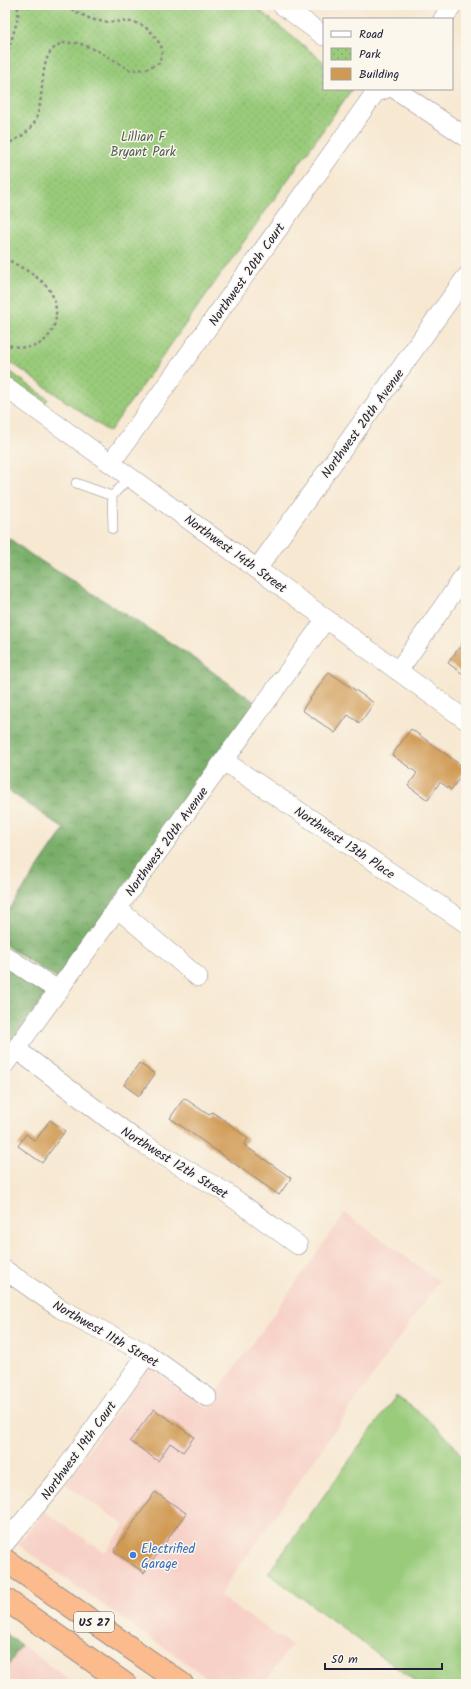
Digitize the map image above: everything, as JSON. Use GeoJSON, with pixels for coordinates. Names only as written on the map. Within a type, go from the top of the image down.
{"type":"FeatureCollection","features":[{"type":"Feature","properties":{"kind":"highway","name":"US 27"},"geometry":{"type":"LineString","coordinates":[[5,1560],[182,1684]]}},
{"type":"Feature","properties":{"kind":"highway","name":"US 27"},"geometry":{"type":"LineString","coordinates":[[5,1599],[125,1684]]}},
{"type":"Feature","properties":{"kind":"highway"},"geometry":{"type":"LineString","coordinates":[[49,1630],[67,1604]]}},
{"type":"Feature","properties":{"kind":"street"},"geometry":{"type":"LineString","coordinates":[[282,5],[323,35]]}},
{"type":"Feature","properties":{"kind":"street"},"geometry":{"type":"LineString","coordinates":[[444,18],[452,5]]}},
{"type":"Feature","properties":{"kind":"street","name":"Northwest 20th Court"},"geometry":{"type":"LineString","coordinates":[[111,463],[375,93],[382,90]]}},
{"type":"Feature","properties":{"kind":"street"},"geometry":{"type":"LineString","coordinates":[[396,90],[466,137]]}},
{"type":"Feature","properties":{"kind":"street","name":"Northwest 20th Avenue"},"geometry":{"type":"LineString","coordinates":[[257,569],[466,277]]}},
{"type":"Feature","properties":{"kind":"street","name":"Northwest 14th Street"},"geometry":{"type":"LineString","coordinates":[[5,387],[466,720]]}},
{"type":"Feature","properties":{"kind":"street"},"geometry":{"type":"LineString","coordinates":[[398,671],[466,574]]}},
{"type":"Feature","properties":{"kind":"street","name":"Northwest 20th Avenue"},"geometry":{"type":"LineString","coordinates":[[10,1056],[326,619]]}},
{"type":"Feature","properties":{"kind":"street","name":"Northwest 13th Place"},"geometry":{"type":"LineString","coordinates":[[224,761],[466,923]]}},
{"type":"Feature","properties":{"kind":"street"},"geometry":{"type":"LineString","coordinates":[[117,908],[198,977]]}},
{"type":"Feature","properties":{"kind":"street"},"geometry":{"type":"LineString","coordinates":[[5,956],[58,991]]}},
{"type":"Feature","properties":{"kind":"street","name":"Northwest 12th Street"},"geometry":{"type":"LineString","coordinates":[[10,1056],[135,1139],[225,1192],[298,1245]]}},
{"type":"Feature","properties":{"kind":"street","name":"Northwest 11th Street"},"geometry":{"type":"LineString","coordinates":[[5,1270],[61,1309],[146,1354],[207,1397]]}},
{"type":"Feature","properties":{"kind":"street","name":"Northwest 19th Court"},"geometry":{"type":"LineString","coordinates":[[5,1543],[56,1482],[146,1354]]}},
{"type":"Feature","properties":{"kind":"lane"},"geometry":{"type":"LineString","coordinates":[[113,529],[112,496],[130,477]]}},
{"type":"Feature","properties":{"kind":"lane"},"geometry":{"type":"LineString","coordinates":[[76,483],[112,496]]}},
{"type":"Feature","properties":{"kind":"path"},"geometry":{"type":"LineString","coordinates":[[5,62],[18,18],[18,5]]}},
{"type":"Feature","properties":{"kind":"path"},"geometry":{"type":"LineString","coordinates":[[5,146],[19,138],[34,124],[40,106],[46,65],[51,52],[61,43],[79,43],[100,52],[130,70],[146,69],[159,63],[163,50],[155,35],[143,24],[118,20],[102,23],[83,16],[68,5]]}},
{"type":"Feature","properties":{"kind":"path"},"geometry":{"type":"LineString","coordinates":[[5,258],[36,278],[48,288],[57,309],[55,323],[49,338],[30,349],[8,345],[5,343]]}},
{"type":"Feature","properties":{"kind":"shaded area"},"geometry":{"type":"Polygon","coordinates":[[[345,1213],[439,1281],[219,1596],[291,1645],[264,1684],[216,1684],[18,1545],[44,1511],[105,1553],[125,1525],[65,1484],[148,1366],[209,1409],[219,1394],[216,1392],[257,1338],[345,1213]]]}},
{"type":"Feature","properties":{"kind":"shaded area"},"geometry":{"type":"Polygon","coordinates":[[[21,1645],[76,1684],[5,1684],[5,1671],[21,1645]]]}},
{"type":"Feature","properties":{"kind":"green space","name":"Lillian F Bryant Park"},"geometry":{"type":"Polygon","coordinates":[[[5,5],[253,5],[323,61],[323,90],[351,90],[109,432],[5,358],[5,5]]]}},
{"type":"Feature","properties":{"kind":"green space"},"geometry":{"type":"Polygon","coordinates":[[[5,368],[48,399],[44,404],[5,376],[5,368]]]}},
{"type":"Feature","properties":{"kind":"green space"},"geometry":{"type":"Polygon","coordinates":[[[5,535],[30,554],[188,654],[256,703],[57,979],[5,945],[5,916],[64,829],[5,788],[5,535]]]}},
{"type":"Feature","properties":{"kind":"green space"},"geometry":{"type":"Polygon","coordinates":[[[5,967],[46,994],[13,1040],[5,1035],[5,967]]]}},
{"type":"Feature","properties":{"kind":"green space"},"geometry":{"type":"Polygon","coordinates":[[[396,1396],[416,1410],[444,1434],[466,1463],[466,1676],[461,1684],[419,1684],[268,1573],[396,1396]]]}},
{"type":"Feature","properties":{"kind":"green space"},"geometry":{"type":"Polygon","coordinates":[[[5,1633],[21,1645],[5,1671],[5,1633]]]}},
{"type":"Feature","properties":{"kind":"building"},"geometry":{"type":"Polygon","coordinates":[[[466,638],[466,676],[448,663],[466,638]]]}},
{"type":"Feature","properties":{"kind":"building"},"geometry":{"type":"Polygon","coordinates":[[[329,672],[374,703],[360,723],[348,715],[335,733],[302,710],[329,672]]]}},
{"type":"Feature","properties":{"kind":"building"},"geometry":{"type":"Polygon","coordinates":[[[411,729],[466,769],[451,790],[440,782],[428,800],[408,786],[417,773],[392,755],[411,729]]]}},
{"type":"Feature","properties":{"kind":"building"},"geometry":{"type":"Polygon","coordinates":[[[139,1063],[155,1074],[139,1096],[124,1085],[139,1063]]]}},
{"type":"Feature","properties":{"kind":"building"},"geometry":{"type":"Polygon","coordinates":[[[184,1098],[209,1115],[212,1112],[226,1121],[248,1139],[244,1145],[291,1178],[279,1195],[170,1118],[184,1098]]]}},
{"type":"Feature","properties":{"kind":"building"},"geometry":{"type":"Polygon","coordinates":[[[50,1120],[65,1131],[42,1163],[18,1146],[26,1134],[35,1141],[50,1120]]]}},
{"type":"Feature","properties":{"kind":"building"},"geometry":{"type":"Polygon","coordinates":[[[154,1409],[194,1437],[183,1452],[170,1443],[158,1461],[130,1441],[154,1409]]]}},
{"type":"Feature","properties":{"kind":"building"},"geometry":{"type":"Polygon","coordinates":[[[155,1492],[186,1513],[144,1573],[114,1551],[155,1492]]]}},
{"type":"Feature","properties":{"kind":"place","name":"Electrified Garage"},"geometry":{"type":"Point","coordinates":[133,1555]}}]}
